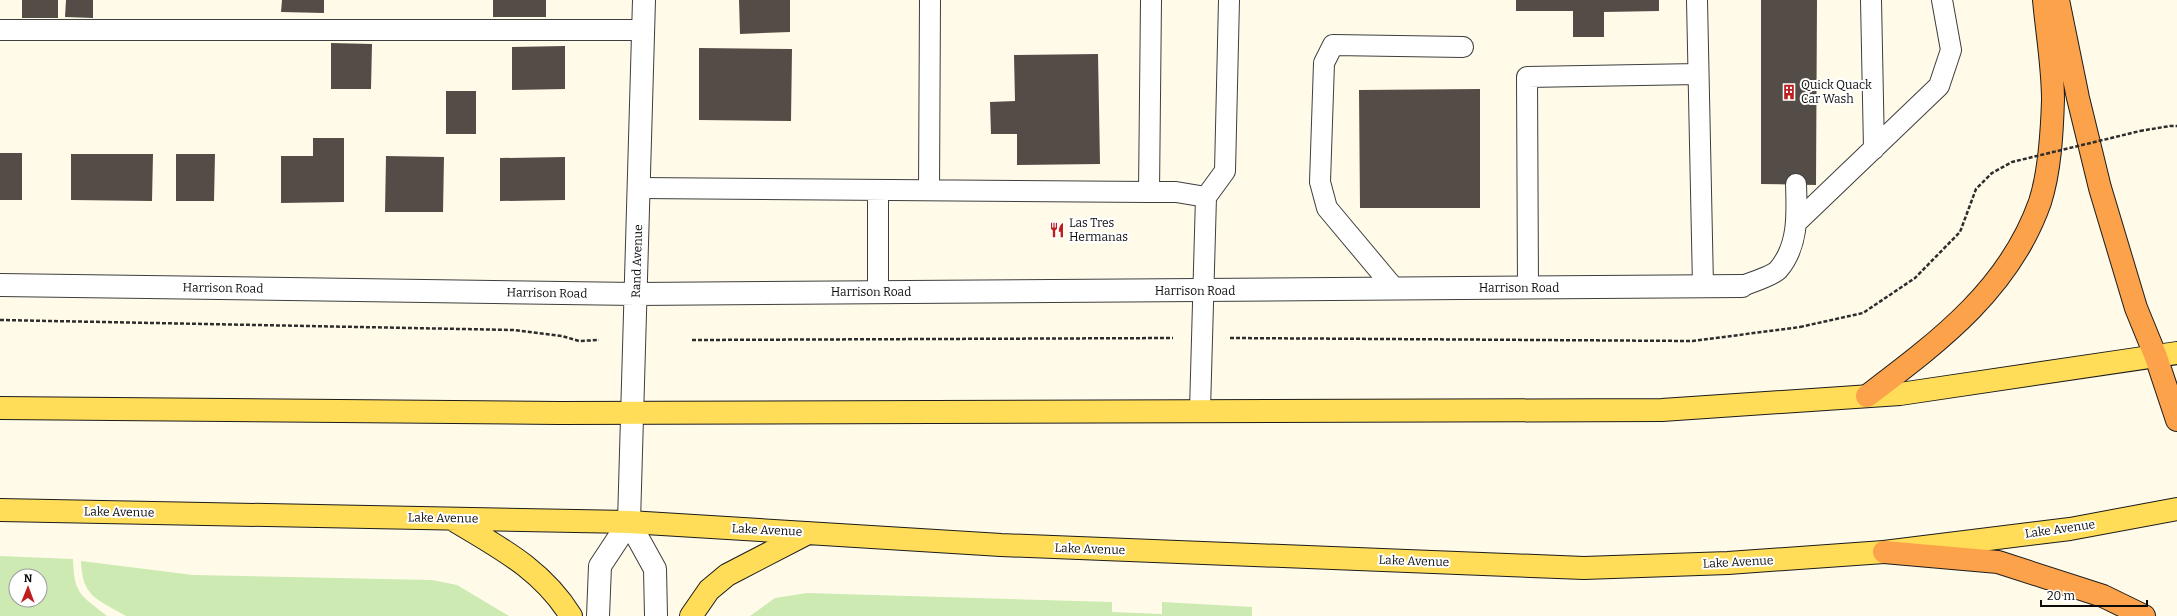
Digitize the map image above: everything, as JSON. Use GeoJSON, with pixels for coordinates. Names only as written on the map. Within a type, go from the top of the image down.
{"type":"FeatureCollection","features":[{"type":"Feature","properties":{"kind":"highway"},"geometry":{"type":"LineString","coordinates":[[1867,396],[1924,353],[1992,288],[2018,250],[2040,202],[2048,160],[2053,99],[2044,0]]}},
{"type":"Feature","properties":{"kind":"highway"},"geometry":{"type":"LineString","coordinates":[[2058,0],[2078,98],[2100,188],[2136,308],[2156,356],[2177,420]]}},
{"type":"Feature","properties":{"kind":"highway"},"geometry":{"type":"LineString","coordinates":[[1884,552],[1998,562],[2103,596],[2144,616]]}},
{"type":"Feature","properties":{"kind":"main road"},"geometry":{"type":"LineString","coordinates":[[0,408],[634,413],[1200,410],[1662,410],[1900,394],[2177,353]]}},
{"type":"Feature","properties":{"kind":"main road","name":"Lake Avenue"},"geometry":{"type":"LineString","coordinates":[[0,510],[629,522],[1001,545],[1584,568],[1728,563],[1884,552],[2070,529],[2177,509]]}},
{"type":"Feature","properties":{"kind":"main road"},"geometry":{"type":"LineString","coordinates":[[451,518],[512,556],[543,579],[562,601],[571,616]]}},
{"type":"Feature","properties":{"kind":"main road"},"geometry":{"type":"LineString","coordinates":[[691,616],[709,590],[727,574],[809,532]]}},
{"type":"Feature","properties":{"kind":"street","name":"Rand Avenue"},"geometry":{"type":"LineString","coordinates":[[629,522],[634,413],[644,0]]}},
{"type":"Feature","properties":{"kind":"street","name":"Harrison Road"},"geometry":{"type":"LineString","coordinates":[[0,285],[636,294],[1742,286]]}},
{"type":"Feature","properties":{"kind":"street"},"geometry":{"type":"LineString","coordinates":[[598,616],[600,566],[629,522],[655,569],[656,616]]}},
{"type":"Feature","properties":{"kind":"lane"},"geometry":{"type":"LineString","coordinates":[[929,190],[930,0]]}},
{"type":"Feature","properties":{"kind":"lane"},"geometry":{"type":"LineString","coordinates":[[1149,192],[1151,0]]}},
{"type":"Feature","properties":{"kind":"lane"},"geometry":{"type":"LineString","coordinates":[[1200,410],[1206,197],[1225,171],[1229,0]]}},
{"type":"Feature","properties":{"kind":"lane"},"geometry":{"type":"LineString","coordinates":[[1697,0],[1703,286]]}},
{"type":"Feature","properties":{"kind":"lane"},"geometry":{"type":"LineString","coordinates":[[1871,0],[1874,149]]}},
{"type":"Feature","properties":{"kind":"lane"},"geometry":{"type":"LineString","coordinates":[[1797,222],[1939,86],[1951,50],[1942,0]]}},
{"type":"Feature","properties":{"kind":"lane"},"geometry":{"type":"LineString","coordinates":[[0,30],[644,30]]}},
{"type":"Feature","properties":{"kind":"lane"},"geometry":{"type":"LineString","coordinates":[[1394,288],[1327,208],[1320,182],[1324,62],[1333,45],[1463,47]]}},
{"type":"Feature","properties":{"kind":"lane"},"geometry":{"type":"LineString","coordinates":[[1528,288],[1527,77],[1698,74]]}},
{"type":"Feature","properties":{"kind":"lane"},"geometry":{"type":"LineString","coordinates":[[1742,286],[1778,270],[1792,247],[1797,222],[1796,184]]}},
{"type":"Feature","properties":{"kind":"lane"},"geometry":{"type":"LineString","coordinates":[[640,188],[1176,192],[1206,197]]}},
{"type":"Feature","properties":{"kind":"lane"},"geometry":{"type":"LineString","coordinates":[[878,190],[878,292]]}},
{"type":"Feature","properties":{"kind":"path"},"geometry":{"type":"LineString","coordinates":[[1246,338],[1693,341],[1800,327],[1863,313],[1915,278],[1960,232],[1976,189],[1992,173],[2012,162],[2140,131],[2177,126]]}},
{"type":"Feature","properties":{"kind":"path"},"geometry":{"type":"LineString","coordinates":[[0,320],[513,330],[562,336],[579,341],[599,340]]}},
{"type":"Feature","properties":{"kind":"path"},"geometry":{"type":"LineString","coordinates":[[692,340],[1170,338]]}},
{"type":"Feature","properties":{"kind":"green space"},"geometry":{"type":"Polygon","coordinates":[[[0,556],[73,559],[77,587],[85,598],[107,616],[0,616],[0,556]]]}},
{"type":"Feature","properties":{"kind":"green space"},"geometry":{"type":"Polygon","coordinates":[[[81,561],[193,575],[432,580],[457,585],[509,616],[126,616],[99,601],[88,590],[84,582],[81,561]]]}},
{"type":"Feature","properties":{"kind":"green space"},"geometry":{"type":"Polygon","coordinates":[[[807,593],[1112,602],[1112,612],[1162,614],[1162,602],[1252,607],[1252,616],[750,616],[775,598],[807,593]]]}},
{"type":"Feature","properties":{"kind":"building"},"geometry":{"type":"Polygon","coordinates":[[[22,0],[58,0],[58,18],[22,18],[22,0]]]}},
{"type":"Feature","properties":{"kind":"building"},"geometry":{"type":"Polygon","coordinates":[[[66,0],[93,0],[93,18],[65,17],[66,0]]]}},
{"type":"Feature","properties":{"kind":"building"},"geometry":{"type":"Polygon","coordinates":[[[282,0],[324,0],[324,13],[281,12],[282,0]]]}},
{"type":"Feature","properties":{"kind":"building"},"geometry":{"type":"Polygon","coordinates":[[[493,0],[546,0],[546,17],[493,17],[493,0]]]}},
{"type":"Feature","properties":{"kind":"building"},"geometry":{"type":"Polygon","coordinates":[[[739,0],[790,0],[790,32],[740,34],[739,0]]]}},
{"type":"Feature","properties":{"kind":"building"},"geometry":{"type":"Polygon","coordinates":[[[1516,0],[1659,0],[1659,11],[1604,12],[1604,37],[1573,37],[1573,11],[1516,11],[1516,0]]]}},
{"type":"Feature","properties":{"kind":"building","name":"Quick Quack Car Wash"},"geometry":{"type":"Polygon","coordinates":[[[1761,0],[1817,0],[1816,185],[1761,184],[1761,0]]]}},
{"type":"Feature","properties":{"kind":"building"},"geometry":{"type":"Polygon","coordinates":[[[331,43],[372,44],[371,89],[331,89],[331,43]]]}},
{"type":"Feature","properties":{"kind":"building"},"geometry":{"type":"Polygon","coordinates":[[[565,46],[565,89],[512,90],[512,47],[565,46]]]}},
{"type":"Feature","properties":{"kind":"building"},"geometry":{"type":"Polygon","coordinates":[[[699,48],[792,49],[791,121],[699,120],[699,48]]]}},
{"type":"Feature","properties":{"kind":"building"},"geometry":{"type":"Polygon","coordinates":[[[1098,54],[1100,164],[1017,165],[1017,134],[991,134],[990,102],[1015,101],[1014,55],[1098,54]]]}},
{"type":"Feature","properties":{"kind":"building"},"geometry":{"type":"Polygon","coordinates":[[[1480,89],[1480,208],[1360,208],[1359,90],[1480,89]]]}},
{"type":"Feature","properties":{"kind":"building"},"geometry":{"type":"Polygon","coordinates":[[[446,91],[476,91],[476,134],[446,134],[446,91]]]}},
{"type":"Feature","properties":{"kind":"building"},"geometry":{"type":"Polygon","coordinates":[[[313,138],[344,138],[344,202],[281,203],[281,156],[313,156],[313,138]]]}},
{"type":"Feature","properties":{"kind":"building"},"geometry":{"type":"Polygon","coordinates":[[[0,153],[22,153],[22,200],[0,200],[0,153]]]}},
{"type":"Feature","properties":{"kind":"building"},"geometry":{"type":"Polygon","coordinates":[[[71,154],[153,154],[152,201],[71,200],[71,154]]]}},
{"type":"Feature","properties":{"kind":"building"},"geometry":{"type":"Polygon","coordinates":[[[176,154],[215,154],[214,201],[176,201],[176,154]]]}},
{"type":"Feature","properties":{"kind":"building"},"geometry":{"type":"Polygon","coordinates":[[[386,156],[444,157],[443,212],[385,212],[386,156]]]}},
{"type":"Feature","properties":{"kind":"building"},"geometry":{"type":"Polygon","coordinates":[[[565,157],[565,200],[500,201],[500,158],[565,157]]]}},
{"type":"Feature","properties":{"kind":"place","name":"Quick Quack Car Wash"},"geometry":{"type":"Point","coordinates":[1789,92]}},
{"type":"Feature","properties":{"kind":"place","name":"Las Tres Hermanas"},"geometry":{"type":"Point","coordinates":[1057,230]}}]}
